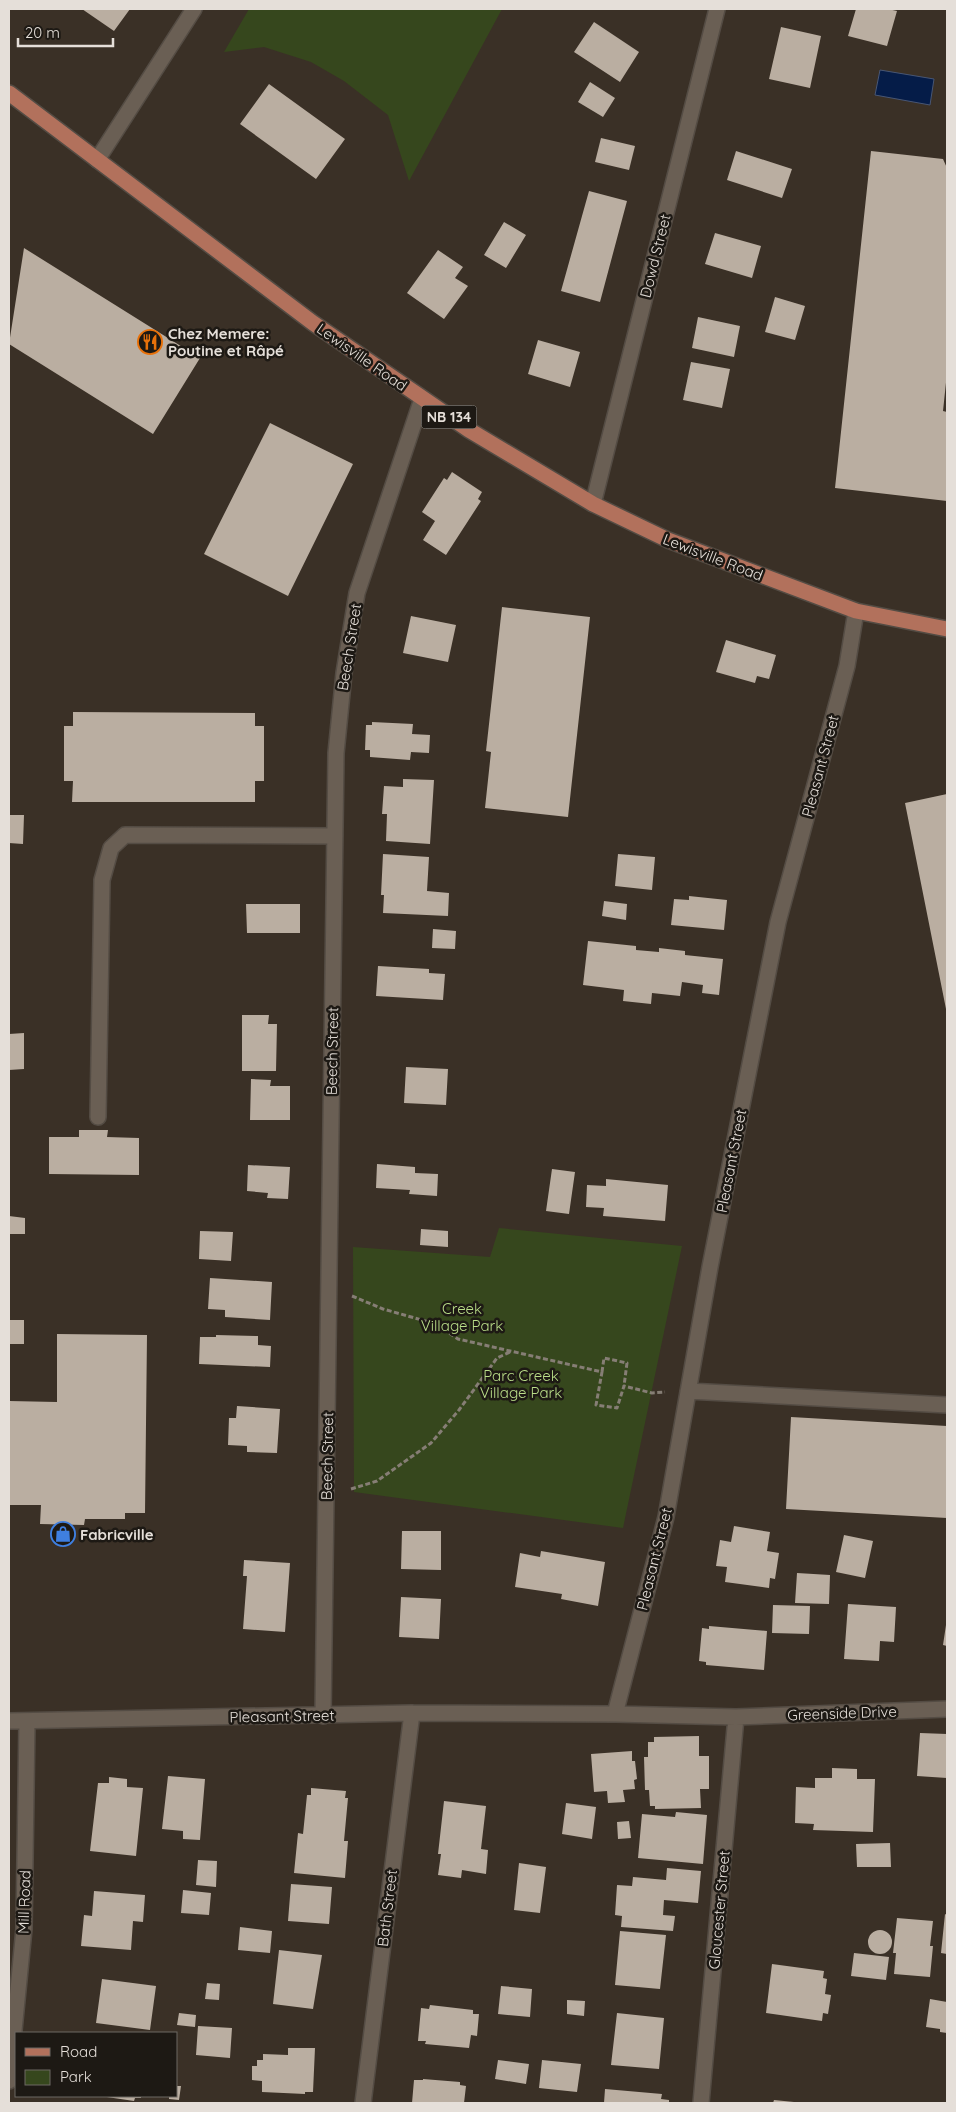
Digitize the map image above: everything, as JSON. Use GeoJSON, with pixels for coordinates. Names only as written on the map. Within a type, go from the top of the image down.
{"type":"FeatureCollection","features":[{"type":"Feature","properties":{"kind":"main road","name":"Lewisville Road"},"geometry":{"type":"LineString","coordinates":[[9,93],[306,318],[468,430],[593,504],[668,540],[856,611],[947,629]]}},
{"type":"Feature","properties":{"kind":"street"},"geometry":{"type":"LineString","coordinates":[[97,160],[194,9]]}},
{"type":"Feature","properties":{"kind":"street","name":"Dowd Street"},"geometry":{"type":"LineString","coordinates":[[593,504],[717,9]]}},
{"type":"Feature","properties":{"kind":"street","name":"Beech Street"},"geometry":{"type":"LineString","coordinates":[[323,1716],[336,753],[344,672],[357,593],[422,399]]}},
{"type":"Feature","properties":{"kind":"street","name":"Pleasant Street"},"geometry":{"type":"LineString","coordinates":[[615,1714],[666,1517],[710,1267],[778,922],[847,666],[856,611]]}},
{"type":"Feature","properties":{"kind":"street"},"geometry":{"type":"LineString","coordinates":[[98,1117],[102,880],[111,848],[125,835],[335,836]]}},
{"type":"Feature","properties":{"kind":"street"},"geometry":{"type":"LineString","coordinates":[[688,1391],[947,1405]]}},
{"type":"Feature","properties":{"kind":"street","name":"Greenside Drive"},"geometry":{"type":"LineString","coordinates":[[736,1717],[947,1709]]}},
{"type":"Feature","properties":{"kind":"street","name":"Pleasant Street"},"geometry":{"type":"LineString","coordinates":[[9,1721],[412,1713],[615,1714],[736,1717]]}},
{"type":"Feature","properties":{"kind":"street","name":"Bath Street"},"geometry":{"type":"LineString","coordinates":[[363,2103],[412,1713]]}},
{"type":"Feature","properties":{"kind":"street","name":"Gloucester Street"},"geometry":{"type":"LineString","coordinates":[[701,2103],[736,1717]]}},
{"type":"Feature","properties":{"kind":"street","name":"Mill Road"},"geometry":{"type":"LineString","coordinates":[[9,2081],[11,2044],[24,1929],[27,1721]]}},
{"type":"Feature","properties":{"kind":"path"},"geometry":{"type":"LineString","coordinates":[[329,1292],[346,1294],[383,1308],[436,1324],[458,1339],[602,1372]]}},
{"type":"Feature","properties":{"kind":"path"},"geometry":{"type":"LineString","coordinates":[[326,1496],[377,1481],[431,1443],[459,1410],[497,1358],[511,1352]]}},
{"type":"Feature","properties":{"kind":"path"},"geometry":{"type":"LineString","coordinates":[[604,1358],[627,1363],[624,1386],[616,1408],[596,1405],[604,1358]]}},
{"type":"Feature","properties":{"kind":"path"},"geometry":{"type":"LineString","coordinates":[[624,1386],[652,1393],[688,1391]]}},
{"type":"Feature","properties":{"kind":"green space"},"geometry":{"type":"Polygon","coordinates":[[[249,9],[502,9],[409,181],[388,115],[344,81],[311,62],[264,47],[224,52],[249,9]]]}},
{"type":"Feature","properties":{"kind":"green space","name":"Parc Creek Village Park"},"geometry":{"type":"Polygon","coordinates":[[[499,1228],[682,1246],[623,1528],[354,1492],[353,1247],[490,1257],[499,1228]]]}},
{"type":"Feature","properties":{"kind":"water"},"geometry":{"type":"Polygon","coordinates":[[[880,70],[934,79],[930,105],[875,95],[880,70]]]}},
{"type":"Feature","properties":{"kind":"building"},"geometry":{"type":"Polygon","coordinates":[[[82,9],[130,9],[114,31],[82,9]]]}},
{"type":"Feature","properties":{"kind":"building"},"geometry":{"type":"Polygon","coordinates":[[[856,9],[888,9],[897,11],[887,46],[848,36],[856,9]]]}},
{"type":"Feature","properties":{"kind":"building"},"geometry":{"type":"Polygon","coordinates":[[[594,22],[639,52],[620,82],[574,52],[594,22]]]}},
{"type":"Feature","properties":{"kind":"building"},"geometry":{"type":"Polygon","coordinates":[[[781,27],[821,36],[810,88],[769,79],[781,27]]]}},
{"type":"Feature","properties":{"kind":"building"},"geometry":{"type":"Polygon","coordinates":[[[590,82],[615,98],[603,117],[578,102],[590,82]]]}},
{"type":"Feature","properties":{"kind":"building"},"geometry":{"type":"Polygon","coordinates":[[[269,84],[345,139],[316,179],[240,124],[269,84]]]}},
{"type":"Feature","properties":{"kind":"building"},"geometry":{"type":"Polygon","coordinates":[[[601,138],[635,146],[629,170],[595,162],[601,138]]]}},
{"type":"Feature","properties":{"kind":"building"},"geometry":{"type":"Polygon","coordinates":[[[736,151],[792,169],[782,198],[727,180],[736,151]]]}},
{"type":"Feature","properties":{"kind":"building"},"geometry":{"type":"Polygon","coordinates":[[[871,151],[943,159],[947,168],[947,373],[943,411],[947,412],[947,501],[835,488],[871,151]]]}},
{"type":"Feature","properties":{"kind":"building"},"geometry":{"type":"Polygon","coordinates":[[[589,191],[627,201],[600,302],[561,291],[589,191]]]}},
{"type":"Feature","properties":{"kind":"building"},"geometry":{"type":"Polygon","coordinates":[[[504,222],[526,235],[506,268],[484,255],[504,222]]]}},
{"type":"Feature","properties":{"kind":"building"},"geometry":{"type":"Polygon","coordinates":[[[715,233],[761,246],[752,278],[705,264],[715,233]]]}},
{"type":"Feature","properties":{"kind":"building"},"geometry":{"type":"Polygon","coordinates":[[[24,248],[200,358],[153,434],[9,344],[24,248]]]}},
{"type":"Feature","properties":{"kind":"building"},"geometry":{"type":"Polygon","coordinates":[[[438,250],[463,267],[455,278],[468,286],[444,319],[407,293],[438,250]]]}},
{"type":"Feature","properties":{"kind":"building"},"geometry":{"type":"Polygon","coordinates":[[[775,297],[805,306],[795,340],[765,332],[775,297]]]}},
{"type":"Feature","properties":{"kind":"building"},"geometry":{"type":"Polygon","coordinates":[[[698,317],[740,326],[734,357],[692,348],[698,317]]]}},
{"type":"Feature","properties":{"kind":"building"},"geometry":{"type":"Polygon","coordinates":[[[538,340],[580,352],[570,387],[528,374],[538,340]]]}},
{"type":"Feature","properties":{"kind":"building"},"geometry":{"type":"Polygon","coordinates":[[[691,362],[730,369],[722,408],[683,400],[691,362]]]}},
{"type":"Feature","properties":{"kind":"building"},"geometry":{"type":"Polygon","coordinates":[[[270,423],[353,464],[288,596],[204,554],[270,423]]]}},
{"type":"Feature","properties":{"kind":"building"},"geometry":{"type":"Polygon","coordinates":[[[452,472],[482,492],[478,499],[481,501],[446,555],[423,540],[435,521],[422,512],[444,478],[447,480],[452,472]]]}},
{"type":"Feature","properties":{"kind":"building"},"geometry":{"type":"Polygon","coordinates":[[[502,607],[590,617],[568,817],[485,808],[491,752],[486,751],[502,607]]]}},
{"type":"Feature","properties":{"kind":"building"},"geometry":{"type":"Polygon","coordinates":[[[411,616],[456,625],[448,662],[403,653],[411,616]]]}},
{"type":"Feature","properties":{"kind":"building"},"geometry":{"type":"Polygon","coordinates":[[[726,640],[776,655],[769,679],[757,676],[755,683],[716,672],[726,640]]]}},
{"type":"Feature","properties":{"kind":"building"},"geometry":{"type":"Polygon","coordinates":[[[73,712],[255,713],[255,726],[264,726],[264,781],[255,781],[255,802],[72,802],[73,781],[64,781],[64,726],[73,726],[73,712]]]}},
{"type":"Feature","properties":{"kind":"building"},"geometry":{"type":"Polygon","coordinates":[[[372,722],[413,724],[412,734],[430,735],[429,753],[411,752],[410,760],[370,757],[370,750],[365,750],[366,725],[372,725],[372,722]]]}},
{"type":"Feature","properties":{"kind":"building"},"geometry":{"type":"Polygon","coordinates":[[[403,779],[434,780],[430,844],[386,841],[387,814],[382,814],[384,786],[403,787],[403,779]]]}},
{"type":"Feature","properties":{"kind":"building"},"geometry":{"type":"Polygon","coordinates":[[[947,794],[947,1009],[946,1009],[905,803],[947,794]]]}},
{"type":"Feature","properties":{"kind":"building"},"geometry":{"type":"Polygon","coordinates":[[[9,815],[24,815],[23,844],[9,843],[9,815]]]}},
{"type":"Feature","properties":{"kind":"building"},"geometry":{"type":"Polygon","coordinates":[[[383,854],[429,857],[427,891],[449,893],[448,916],[383,913],[384,895],[381,895],[383,854]]]}},
{"type":"Feature","properties":{"kind":"building"},"geometry":{"type":"Polygon","coordinates":[[[618,854],[655,857],[652,890],[615,886],[618,854]]]}},
{"type":"Feature","properties":{"kind":"building"},"geometry":{"type":"Polygon","coordinates":[[[689,896],[727,900],[724,930],[671,925],[674,899],[689,900],[689,896]]]}},
{"type":"Feature","properties":{"kind":"building"},"geometry":{"type":"Polygon","coordinates":[[[604,901],[627,904],[626,920],[602,916],[604,901]]]}},
{"type":"Feature","properties":{"kind":"building"},"geometry":{"type":"Polygon","coordinates":[[[246,904],[300,904],[300,933],[247,933],[246,904]]]}},
{"type":"Feature","properties":{"kind":"building"},"geometry":{"type":"Polygon","coordinates":[[[433,929],[456,931],[455,949],[432,948],[433,929]]]}},
{"type":"Feature","properties":{"kind":"building"},"geometry":{"type":"Polygon","coordinates":[[[588,941],[636,946],[636,950],[659,952],[659,948],[685,951],[685,955],[723,959],[719,995],[702,993],[703,985],[682,982],[680,996],[652,993],[651,1004],[623,1001],[624,990],[583,985],[588,941]]]}},
{"type":"Feature","properties":{"kind":"building"},"geometry":{"type":"Polygon","coordinates":[[[378,966],[429,969],[429,973],[445,974],[443,1000],[376,996],[378,966]]]}},
{"type":"Feature","properties":{"kind":"building"},"geometry":{"type":"Polygon","coordinates":[[[242,1015],[269,1015],[268,1024],[277,1024],[276,1071],[242,1071],[242,1015]]]}},
{"type":"Feature","properties":{"kind":"building"},"geometry":{"type":"Polygon","coordinates":[[[24,1033],[24,1069],[9,1070],[9,1034],[24,1033]]]}},
{"type":"Feature","properties":{"kind":"building"},"geometry":{"type":"Polygon","coordinates":[[[406,1067],[448,1069],[446,1105],[404,1103],[406,1067]]]}},
{"type":"Feature","properties":{"kind":"building"},"geometry":{"type":"Polygon","coordinates":[[[251,1079],[271,1080],[270,1086],[290,1086],[290,1120],[250,1120],[251,1079]]]}},
{"type":"Feature","properties":{"kind":"building"},"geometry":{"type":"Polygon","coordinates":[[[79,1130],[108,1130],[107,1137],[139,1138],[139,1175],[49,1174],[49,1137],[79,1137],[79,1130]]]}},
{"type":"Feature","properties":{"kind":"building"},"geometry":{"type":"Polygon","coordinates":[[[377,1164],[415,1167],[415,1173],[438,1174],[437,1196],[409,1194],[410,1190],[376,1188],[377,1164]]]}},
{"type":"Feature","properties":{"kind":"building"},"geometry":{"type":"Polygon","coordinates":[[[248,1165],[290,1167],[288,1199],[267,1198],[268,1193],[247,1191],[248,1165]]]}},
{"type":"Feature","properties":{"kind":"building"},"geometry":{"type":"Polygon","coordinates":[[[552,1169],[575,1172],[569,1214],[546,1211],[552,1169]]]}},
{"type":"Feature","properties":{"kind":"building"},"geometry":{"type":"Polygon","coordinates":[[[606,1179],[668,1185],[665,1221],[603,1216],[604,1208],[586,1207],[587,1185],[606,1186],[606,1179]]]}},
{"type":"Feature","properties":{"kind":"building"},"geometry":{"type":"Polygon","coordinates":[[[9,1216],[25,1218],[25,1234],[9,1234],[9,1216]]]}},
{"type":"Feature","properties":{"kind":"building"},"geometry":{"type":"Polygon","coordinates":[[[421,1229],[448,1231],[448,1247],[420,1245],[421,1229]]]}},
{"type":"Feature","properties":{"kind":"building"},"geometry":{"type":"Polygon","coordinates":[[[200,1231],[233,1232],[231,1261],[199,1259],[200,1231]]]}},
{"type":"Feature","properties":{"kind":"building"},"geometry":{"type":"Polygon","coordinates":[[[210,1278],[272,1282],[270,1320],[225,1317],[225,1310],[208,1309],[210,1278]]]}},
{"type":"Feature","properties":{"kind":"building"},"geometry":{"type":"Polygon","coordinates":[[[9,1320],[24,1320],[24,1344],[9,1344],[9,1320]]]}},
{"type":"Feature","properties":{"kind":"building"},"geometry":{"type":"Polygon","coordinates":[[[57,1334],[147,1335],[145,1513],[125,1513],[125,1519],[85,1519],[84,1525],[40,1524],[41,1505],[9,1505],[9,1401],[57,1402],[57,1334]]]}},
{"type":"Feature","properties":{"kind":"building"},"geometry":{"type":"Polygon","coordinates":[[[216,1335],[258,1336],[258,1345],[271,1346],[270,1367],[199,1364],[200,1337],[216,1337],[216,1335]]]}},
{"type":"Feature","properties":{"kind":"building"},"geometry":{"type":"Polygon","coordinates":[[[237,1406],[280,1409],[277,1453],[247,1452],[247,1446],[228,1445],[229,1418],[236,1418],[237,1406]]]}},
{"type":"Feature","properties":{"kind":"building"},"geometry":{"type":"Polygon","coordinates":[[[791,1417],[947,1426],[947,1518],[786,1509],[791,1417]]]}},
{"type":"Feature","properties":{"kind":"building"},"geometry":{"type":"Polygon","coordinates":[[[734,1526],[770,1532],[767,1551],[779,1553],[775,1579],[770,1578],[769,1588],[725,1582],[727,1567],[716,1566],[720,1540],[731,1542],[734,1526]]]}},
{"type":"Feature","properties":{"kind":"building"},"geometry":{"type":"Polygon","coordinates":[[[402,1531],[441,1531],[441,1570],[401,1569],[402,1531]]]}},
{"type":"Feature","properties":{"kind":"building"},"geometry":{"type":"Polygon","coordinates":[[[844,1535],[873,1541],[865,1578],[836,1572],[844,1535]]]}},
{"type":"Feature","properties":{"kind":"building"},"geometry":{"type":"Polygon","coordinates":[[[541,1551],[605,1562],[598,1606],[561,1599],[562,1594],[515,1587],[520,1553],[540,1557],[541,1551]]]}},
{"type":"Feature","properties":{"kind":"building"},"geometry":{"type":"Polygon","coordinates":[[[244,1560],[290,1563],[285,1632],[243,1629],[247,1576],[243,1576],[244,1560]]]}},
{"type":"Feature","properties":{"kind":"building"},"geometry":{"type":"Polygon","coordinates":[[[797,1573],[830,1575],[829,1604],[795,1603],[797,1573]]]}},
{"type":"Feature","properties":{"kind":"building"},"geometry":{"type":"Polygon","coordinates":[[[401,1597],[441,1599],[439,1639],[399,1637],[401,1597]]]}},
{"type":"Feature","properties":{"kind":"building"},"geometry":{"type":"Polygon","coordinates":[[[848,1604],[896,1607],[894,1642],[880,1641],[879,1661],[844,1659],[848,1604]]]}},
{"type":"Feature","properties":{"kind":"building"},"geometry":{"type":"Polygon","coordinates":[[[773,1605],[810,1606],[809,1634],[772,1633],[773,1605]]]}},
{"type":"Feature","properties":{"kind":"building"},"geometry":{"type":"Polygon","coordinates":[[[947,1625],[947,1646],[943,1645],[947,1625]]]}},
{"type":"Feature","properties":{"kind":"building"},"geometry":{"type":"Polygon","coordinates":[[[709,1626],[767,1631],[764,1670],[706,1665],[706,1662],[699,1661],[702,1628],[709,1629],[709,1626]]]}},
{"type":"Feature","properties":{"kind":"building"},"geometry":{"type":"Polygon","coordinates":[[[920,1733],[947,1734],[947,1778],[917,1776],[920,1733]]]}},
{"type":"Feature","properties":{"kind":"building"},"geometry":{"type":"Polygon","coordinates":[[[699,1736],[699,1756],[709,1756],[709,1789],[700,1789],[701,1808],[655,1809],[655,1806],[650,1806],[649,1790],[645,1790],[644,1757],[648,1757],[648,1742],[654,1742],[654,1737],[699,1736]]]}},
{"type":"Feature","properties":{"kind":"building"},"geometry":{"type":"Polygon","coordinates":[[[632,1751],[632,1761],[635,1761],[637,1779],[634,1780],[635,1789],[623,1790],[625,1802],[608,1803],[607,1791],[594,1792],[591,1754],[632,1751]]]}},
{"type":"Feature","properties":{"kind":"building"},"geometry":{"type":"Polygon","coordinates":[[[832,1768],[857,1769],[857,1779],[875,1779],[873,1832],[813,1830],[814,1824],[795,1823],[796,1787],[815,1788],[815,1778],[832,1778],[832,1768]]]}},
{"type":"Feature","properties":{"kind":"building"},"geometry":{"type":"Polygon","coordinates":[[[168,1776],[205,1779],[200,1840],[183,1839],[183,1831],[162,1829],[168,1776]]]}},
{"type":"Feature","properties":{"kind":"building"},"geometry":{"type":"Polygon","coordinates":[[[109,1777],[127,1779],[127,1787],[143,1788],[136,1856],[90,1851],[98,1783],[109,1783],[109,1777]]]}},
{"type":"Feature","properties":{"kind":"building"},"geometry":{"type":"Polygon","coordinates":[[[311,1788],[346,1791],[345,1798],[348,1798],[344,1841],[348,1841],[345,1878],[294,1873],[298,1833],[303,1834],[307,1795],[311,1795],[311,1788]]]}},
{"type":"Feature","properties":{"kind":"building"},"geometry":{"type":"Polygon","coordinates":[[[444,1801],[486,1806],[481,1849],[488,1850],[486,1874],[462,1870],[461,1878],[438,1875],[441,1854],[438,1854],[444,1801]]]}},
{"type":"Feature","properties":{"kind":"building"},"geometry":{"type":"Polygon","coordinates":[[[566,1803],[596,1807],[592,1839],[562,1834],[566,1803]]]}},
{"type":"Feature","properties":{"kind":"building"},"geometry":{"type":"Polygon","coordinates":[[[676,1812],[707,1815],[703,1864],[638,1858],[642,1814],[675,1817],[676,1812]]]}},
{"type":"Feature","properties":{"kind":"building"},"geometry":{"type":"Polygon","coordinates":[[[629,1821],[631,1838],[618,1839],[617,1822],[629,1821]]]}},
{"type":"Feature","properties":{"kind":"building"},"geometry":{"type":"Polygon","coordinates":[[[890,1843],[891,1867],[857,1867],[856,1844],[890,1843]]]}},
{"type":"Feature","properties":{"kind":"building"},"geometry":{"type":"Polygon","coordinates":[[[198,1860],[217,1861],[216,1887],[196,1885],[198,1860]]]}},
{"type":"Feature","properties":{"kind":"building"},"geometry":{"type":"Polygon","coordinates":[[[519,1863],[546,1867],[540,1913],[514,1910],[519,1863]]]}},
{"type":"Feature","properties":{"kind":"building"},"geometry":{"type":"Polygon","coordinates":[[[667,1868],[701,1871],[698,1903],[664,1900],[663,1915],[675,1916],[673,1931],[621,1927],[622,1916],[615,1915],[617,1885],[632,1886],[633,1877],[666,1880],[667,1868]]]}},
{"type":"Feature","properties":{"kind":"building"},"geometry":{"type":"Polygon","coordinates":[[[291,1884],[332,1887],[329,1924],[288,1921],[291,1884]]]}},
{"type":"Feature","properties":{"kind":"building"},"geometry":{"type":"Polygon","coordinates":[[[183,1890],[211,1893],[209,1915],[181,1913],[183,1890]]]}},
{"type":"Feature","properties":{"kind":"building"},"geometry":{"type":"Polygon","coordinates":[[[94,1891],[145,1895],[143,1922],[133,1921],[131,1950],[81,1946],[84,1915],[92,1916],[94,1891]]]}},
{"type":"Feature","properties":{"kind":"building"},"geometry":{"type":"Polygon","coordinates":[[[945,1914],[947,1915],[947,1954],[941,1953],[945,1914]]]}},
{"type":"Feature","properties":{"kind":"building"},"geometry":{"type":"Polygon","coordinates":[[[897,1918],[933,1921],[930,1946],[933,1946],[930,1977],[894,1974],[896,1953],[893,1953],[897,1918]]]}},
{"type":"Feature","properties":{"kind":"building"},"geometry":{"type":"Polygon","coordinates":[[[240,1927],[272,1931],[270,1953],[238,1950],[240,1927]]]}},
{"type":"Feature","properties":{"kind":"building"},"geometry":{"type":"Polygon","coordinates":[[[880,1930],[885,1931],[891,1937],[891,1947],[885,1953],[880,1954],[875,1953],[869,1947],[868,1942],[869,1937],[875,1931],[880,1930]]]}},
{"type":"Feature","properties":{"kind":"building"},"geometry":{"type":"Polygon","coordinates":[[[620,1931],[666,1935],[660,1989],[615,1985],[620,1931]]]}},
{"type":"Feature","properties":{"kind":"building"},"geometry":{"type":"Polygon","coordinates":[[[279,1950],[322,1955],[313,2009],[273,2004],[279,1950]]]}},
{"type":"Feature","properties":{"kind":"building"},"geometry":{"type":"Polygon","coordinates":[[[854,1953],[889,1957],[886,1980],[851,1976],[854,1953]]]}},
{"type":"Feature","properties":{"kind":"building"},"geometry":{"type":"Polygon","coordinates":[[[772,1964],[824,1971],[823,1978],[827,1979],[825,1994],[831,1995],[828,2014],[823,2013],[822,2021],[766,2013],[772,1964]]]}},
{"type":"Feature","properties":{"kind":"building"},"geometry":{"type":"Polygon","coordinates":[[[102,1979],[156,1986],[150,2030],[96,2023],[102,1979]]]}},
{"type":"Feature","properties":{"kind":"building"},"geometry":{"type":"Polygon","coordinates":[[[207,1983],[220,1984],[219,2000],[205,1999],[207,1983]]]}},
{"type":"Feature","properties":{"kind":"building"},"geometry":{"type":"Polygon","coordinates":[[[501,1986],[532,1989],[530,2017],[498,2014],[501,1986]]]}},
{"type":"Feature","properties":{"kind":"building"},"geometry":{"type":"Polygon","coordinates":[[[930,1999],[947,2002],[947,2033],[940,2032],[940,2029],[926,2027],[930,1999]]]}},
{"type":"Feature","properties":{"kind":"building"},"geometry":{"type":"Polygon","coordinates":[[[567,2000],[585,2001],[584,2016],[567,2014],[567,2000]]]}},
{"type":"Feature","properties":{"kind":"building"},"geometry":{"type":"Polygon","coordinates":[[[430,2005],[473,2010],[473,2014],[479,2014],[477,2036],[471,2035],[469,2048],[425,2044],[426,2041],[418,2041],[421,2008],[429,2009],[430,2005]]]}},
{"type":"Feature","properties":{"kind":"building"},"geometry":{"type":"Polygon","coordinates":[[[179,2013],[196,2015],[195,2027],[177,2025],[179,2013]]]}},
{"type":"Feature","properties":{"kind":"building"},"geometry":{"type":"Polygon","coordinates":[[[617,2013],[664,2018],[659,2069],[611,2065],[617,2013]]]}},
{"type":"Feature","properties":{"kind":"building"},"geometry":{"type":"Polygon","coordinates":[[[198,2026],[232,2028],[230,2058],[196,2055],[198,2026]]]}},
{"type":"Feature","properties":{"kind":"building"},"geometry":{"type":"Polygon","coordinates":[[[288,2048],[315,2048],[313,2092],[305,2092],[305,2094],[262,2092],[262,2081],[252,2080],[252,2066],[257,2066],[257,2060],[263,2060],[263,2054],[288,2055],[288,2048]]]}},
{"type":"Feature","properties":{"kind":"building"},"geometry":{"type":"Polygon","coordinates":[[[498,2060],[529,2064],[526,2084],[495,2079],[498,2060]]]}},
{"type":"Feature","properties":{"kind":"building"},"geometry":{"type":"Polygon","coordinates":[[[542,2060],[581,2064],[577,2092],[539,2088],[542,2060]]]}},
{"type":"Feature","properties":{"kind":"building"},"geometry":{"type":"Polygon","coordinates":[[[414,2080],[460,2082],[460,2085],[466,2086],[464,2103],[412,2103],[414,2080]]]}},
{"type":"Feature","properties":{"kind":"building"},"geometry":{"type":"Polygon","coordinates":[[[178,2086],[181,2086],[179,2100],[169,2099],[169,2097],[178,2097],[178,2086]]]}},
{"type":"Feature","properties":{"kind":"building"},"geometry":{"type":"Polygon","coordinates":[[[605,2089],[662,2094],[661,2099],[669,2100],[669,2103],[604,2103],[605,2089]]]}},
{"type":"Feature","properties":{"kind":"building"},"geometry":{"type":"Polygon","coordinates":[[[107,2097],[141,2097],[135,2098],[134,2101],[107,2097]]]}},
{"type":"Feature","properties":{"kind":"building"},"geometry":{"type":"Polygon","coordinates":[[[774,2100],[794,2102],[794,2103],[773,2103],[774,2100]]]}},
{"type":"Feature","properties":{"kind":"place","name":"Chez Memere: Poutine et Râpé"},"geometry":{"type":"Point","coordinates":[150,342]}},
{"type":"Feature","properties":{"kind":"place","name":"Fabricville"},"geometry":{"type":"Point","coordinates":[63,1534]}},
{"type":"Feature","properties":{"kind":"park label","name":"Creek Village Park"},"geometry":{"type":"Point","coordinates":[462,1316]}}]}
